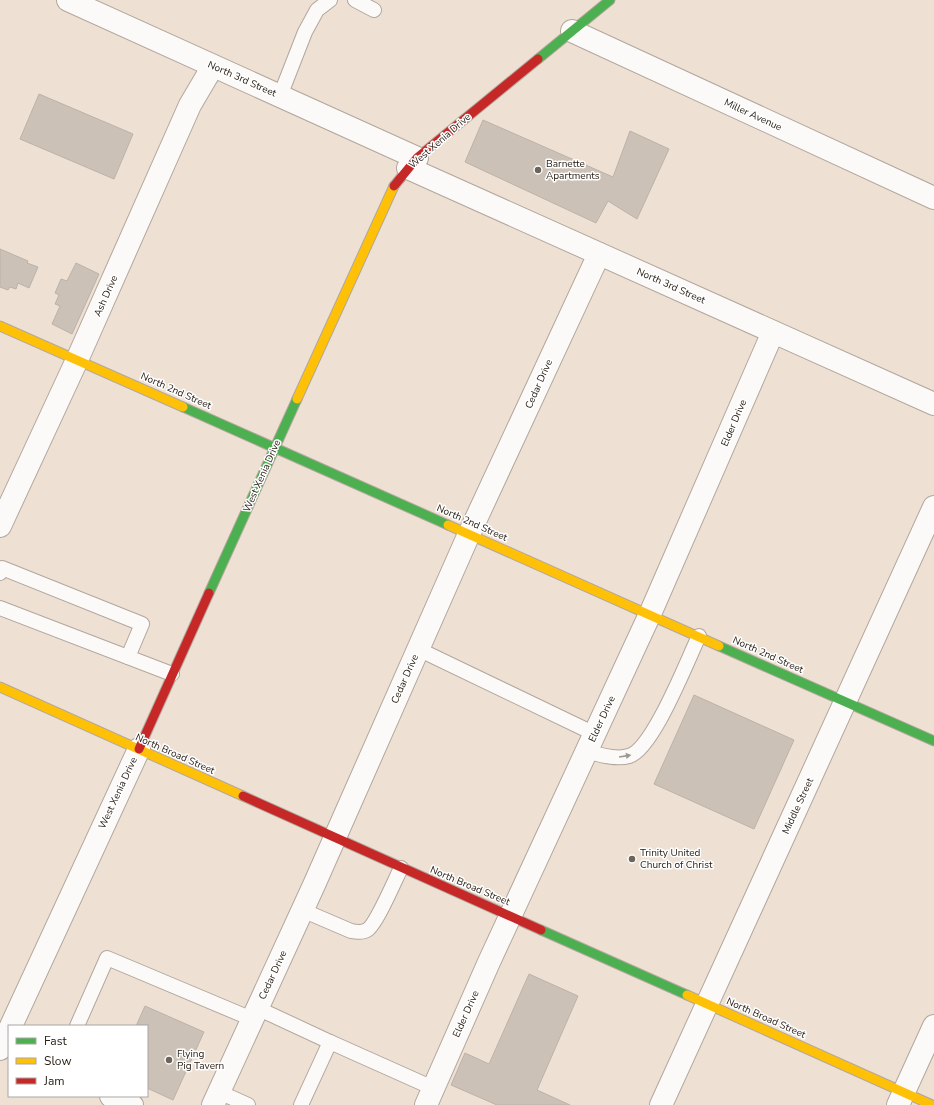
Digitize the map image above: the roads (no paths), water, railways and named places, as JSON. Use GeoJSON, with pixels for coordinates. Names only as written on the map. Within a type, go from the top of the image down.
{"type":"FeatureCollection","features":[{"type":"Feature","properties":{"kind":"main road","name":"West Xenia Drive"},"geometry":{"type":"LineString","coordinates":[[139,749],[394,186],[413,163],[610,0]]}},
{"type":"Feature","properties":{"kind":"main road","name":"North 2nd Street"},"geometry":{"type":"LineString","coordinates":[[0,326],[650,614],[934,742]]}},
{"type":"Feature","properties":{"kind":"main road","name":"North Broad Street"},"geometry":{"type":"LineString","coordinates":[[0,687],[707,1004],[901,1099],[932,1105]]}},
{"type":"Feature","properties":{"kind":"street","name":"North 3rd Street"},"geometry":{"type":"LineString","coordinates":[[68,0],[280,96],[599,254],[934,404]]}},
{"type":"Feature","properties":{"kind":"street","name":"Miller Avenue"},"geometry":{"type":"LineString","coordinates":[[572,32],[934,198]]}},
{"type":"Feature","properties":{"kind":"street","name":"Ash Drive"},"geometry":{"type":"LineString","coordinates":[[0,526],[77,360],[190,105],[213,66]]}},
{"type":"Feature","properties":{"kind":"street","name":"Cedar Drive"},"geometry":{"type":"LineString","coordinates":[[216,1099],[335,838],[469,534],[541,380],[575,301],[599,254]]}},
{"type":"Feature","properties":{"kind":"street","name":"Elder Drive"},"geometry":{"type":"LineString","coordinates":[[430,1096],[511,915],[650,614],[773,332]]}},
{"type":"Feature","properties":{"kind":"street","name":"Middle Street"},"geometry":{"type":"LineString","coordinates":[[661,1105],[934,507]]}},
{"type":"Feature","properties":{"kind":"street","name":"West Xenia Drive"},"geometry":{"type":"LineString","coordinates":[[11,1025],[139,749]]}},
{"type":"Feature","properties":{"kind":"street"},"geometry":{"type":"LineString","coordinates":[[901,1099],[934,1026]]}},
{"type":"Feature","properties":{"kind":"street"},"geometry":{"type":"LineString","coordinates":[[113,1097],[132,1105]]}},
{"type":"Feature","properties":{"kind":"lane"},"geometry":{"type":"LineString","coordinates":[[280,96],[305,32],[317,10],[330,0]]}},
{"type":"Feature","properties":{"kind":"lane"},"geometry":{"type":"LineString","coordinates":[[355,0],[374,10]]}},
{"type":"Feature","properties":{"kind":"lane"},"geometry":{"type":"LineString","coordinates":[[0,573],[2,568],[142,624],[128,657]]}},
{"type":"Feature","properties":{"kind":"lane"},"geometry":{"type":"LineString","coordinates":[[0,608],[172,674]]}},
{"type":"Feature","properties":{"kind":"lane"},"geometry":{"type":"LineString","coordinates":[[418,649],[591,743],[605,756],[628,757],[638,752],[648,740],[699,636]]}},
{"type":"Feature","properties":{"kind":"lane"},"geometry":{"type":"LineString","coordinates":[[302,910],[351,931],[359,932],[367,930],[374,921],[401,868]]}},
{"type":"Feature","properties":{"kind":"lane"},"geometry":{"type":"LineString","coordinates":[[77,1025],[107,958],[330,1042],[430,1096]]}},
{"type":"Feature","properties":{"kind":"lane"},"geometry":{"type":"LineString","coordinates":[[301,1105],[330,1042]]}},
{"type":"Feature","properties":{"kind":"lane"},"geometry":{"type":"LineString","coordinates":[[216,1099],[248,1105]]}},
{"type":"Feature","properties":{"kind":"place","name":"Barnette Apartments"},"geometry":{"type":"Point","coordinates":[538,170]}},
{"type":"Feature","properties":{"kind":"place","name":"Trinity United Church of Christ"},"geometry":{"type":"Point","coordinates":[632,859]}},
{"type":"Feature","properties":{"kind":"place","name":"Flying Pig Tavern"},"geometry":{"type":"Point","coordinates":[169,1060]}}]}
